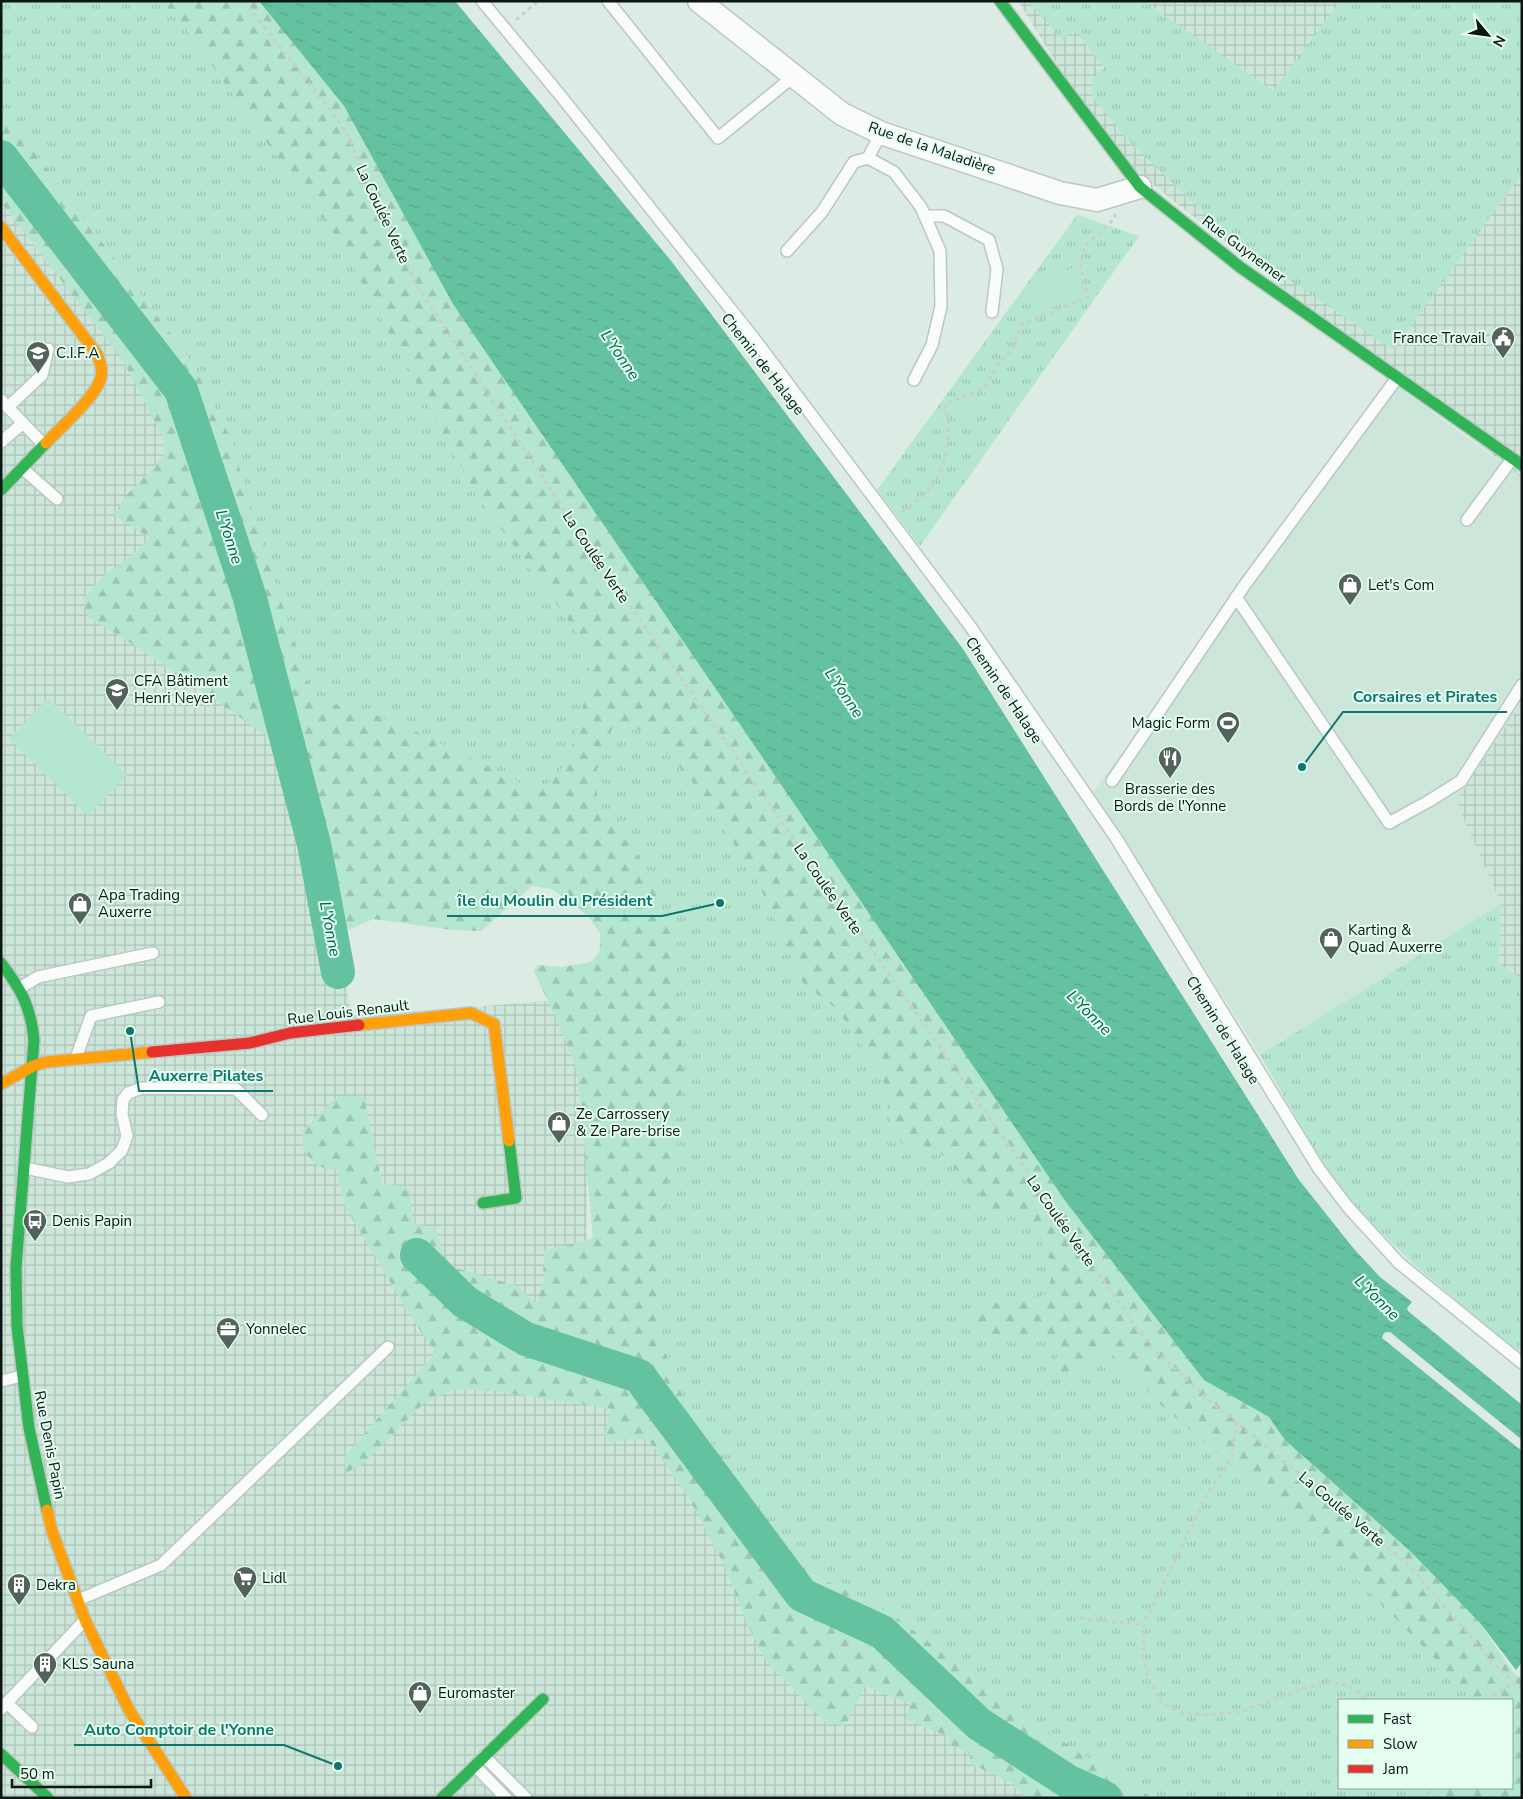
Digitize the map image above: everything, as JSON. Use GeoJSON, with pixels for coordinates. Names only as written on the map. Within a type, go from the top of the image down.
{"type":"FeatureCollection","features":[{"type":"Feature","properties":{"kind":"street","name":"Rue de la Maladière"},"geometry":{"type":"LineString","coordinates":[[699,1],[842,114],[881,133],[1060,193],[1098,200],[1140,187]]}},
{"type":"Feature","properties":{"kind":"street","name":"Rue Guynemer"},"geometry":{"type":"LineString","coordinates":[[1000,1],[1140,187],[1240,267],[1517,462]]}},
{"type":"Feature","properties":{"kind":"street"},"geometry":{"type":"LineString","coordinates":[[1,227],[97,354],[102,364],[103,372],[100,383],[90,398],[1,490]]}},
{"type":"Feature","properties":{"kind":"street","name":"Rue Denis Papin"},"geometry":{"type":"LineString","coordinates":[[1,962],[20,988],[29,1006],[33,1023],[33,1066],[16,1267],[17,1326],[29,1428],[52,1531],[86,1620],[130,1710],[186,1798]]}},
{"type":"Feature","properties":{"kind":"street","name":"Rue Louis Renault"},"geometry":{"type":"LineString","coordinates":[[1,1086],[33,1066],[46,1062],[250,1043],[290,1033],[471,1013],[494,1024],[516,1198],[483,1203]]}},
{"type":"Feature","properties":{"kind":"street"},"geometry":{"type":"LineString","coordinates":[[442,1798],[543,1699]]}},
{"type":"Feature","properties":{"kind":"street"},"geometry":{"type":"LineString","coordinates":[[1,1754],[48,1798]]}},
{"type":"Feature","properties":{"kind":"lane"},"geometry":{"type":"LineString","coordinates":[[482,1],[753,337],[970,626],[1116,838],[1319,1169],[1347,1206],[1399,1263],[1522,1363]]}},
{"type":"Feature","properties":{"kind":"lane"},"geometry":{"type":"LineString","coordinates":[[608,1],[718,138],[794,76]]}},
{"type":"Feature","properties":{"kind":"lane"},"geometry":{"type":"LineString","coordinates":[[868,158],[881,133]]}},
{"type":"Feature","properties":{"kind":"lane"},"geometry":{"type":"LineString","coordinates":[[787,251],[822,212],[854,162],[868,158],[894,172],[921,207],[940,251],[941,306],[932,345],[914,380]]}},
{"type":"Feature","properties":{"kind":"lane"},"geometry":{"type":"LineString","coordinates":[[925,216],[944,216],[989,240],[997,270],[992,312]]}},
{"type":"Feature","properties":{"kind":"lane"},"geometry":{"type":"LineString","coordinates":[[44,445],[4,403],[42,375],[48,349]]}},
{"type":"Feature","properties":{"kind":"lane"},"geometry":{"type":"LineString","coordinates":[[1112,782],[1236,597],[1397,378]]}},
{"type":"Feature","properties":{"kind":"lane"},"geometry":{"type":"LineString","coordinates":[[1,442],[23,423]]}},
{"type":"Feature","properties":{"kind":"lane"},"geometry":{"type":"LineString","coordinates":[[1467,520],[1517,462]]}},
{"type":"Feature","properties":{"kind":"lane"},"geometry":{"type":"LineString","coordinates":[[22,468],[57,499]]}},
{"type":"Feature","properties":{"kind":"lane"},"geometry":{"type":"LineString","coordinates":[[1236,597],[1389,823],[1461,781],[1522,685]]}},
{"type":"Feature","properties":{"kind":"lane"},"geometry":{"type":"LineString","coordinates":[[20,988],[38,977],[153,953]]}},
{"type":"Feature","properties":{"kind":"lane"},"geometry":{"type":"LineString","coordinates":[[75,1060],[92,1016],[159,1002]]}},
{"type":"Feature","properties":{"kind":"lane"},"geometry":{"type":"LineString","coordinates":[[25,1168],[68,1176],[89,1174],[108,1163],[122,1150],[127,1136],[122,1114],[123,1100],[128,1093],[142,1088],[236,1089],[262,1115]]}},
{"type":"Feature","properties":{"kind":"lane"},"geometry":{"type":"LineString","coordinates":[[78,1600],[161,1565],[388,1347]]}},
{"type":"Feature","properties":{"kind":"lane"},"geometry":{"type":"LineString","coordinates":[[1,1381],[22,1376]]}},
{"type":"Feature","properties":{"kind":"lane"},"geometry":{"type":"LineString","coordinates":[[32,1727],[4,1706],[86,1620]]}},
{"type":"Feature","properties":{"kind":"lane"},"geometry":{"type":"LineString","coordinates":[[484,1756],[526,1798]]}},
{"type":"Feature","properties":{"kind":"lane"},"geometry":{"type":"LineString","coordinates":[[475,1766],[506,1798]]}},
{"type":"Feature","properties":{"kind":"path","name":"La Coulée Verte"},"geometry":{"type":"LineString","coordinates":[[244,1],[343,127],[416,284],[584,540],[1149,1345],[1236,1422],[1411,1567],[1494,1664],[1522,1689]]}},
{"type":"Feature","properties":{"kind":"path"},"geometry":{"type":"LineString","coordinates":[[506,29],[538,1]]}},
{"type":"Feature","properties":{"kind":"path"},"geometry":{"type":"LineString","coordinates":[[890,518],[914,504],[938,478],[948,449],[949,423],[945,404],[983,389],[996,367],[1013,348],[1022,324],[1088,298],[1080,264],[1087,244],[1115,218],[1116,195]]}},
{"type":"Feature","properties":{"kind":"path"},"geometry":{"type":"LineString","coordinates":[[1,370],[3,377]]}},
{"type":"Feature","properties":{"kind":"path"},"geometry":{"type":"LineString","coordinates":[[1236,1422],[1232,1456],[1207,1495],[1143,1625],[1145,1669],[1160,1702],[1182,1713],[1208,1715],[1236,1713],[1308,1688],[1332,1682],[1349,1686],[1368,1699]]}},
{"type":"Feature","properties":{"kind":"path"},"geometry":{"type":"LineString","coordinates":[[1080,1618],[1143,1625]]}},
{"type":"Feature","properties":{"kind":"path"},"geometry":{"type":"LineString","coordinates":[[1488,1699],[1514,1682]]}},
{"type":"Feature","properties":{"kind":"path"},"geometry":{"type":"LineString","coordinates":[[72,1796],[86,1784],[94,1785]]}},
{"type":"Feature","properties":{"kind":"shaded area"},"geometry":{"type":"Polygon","coordinates":[[[1018,1],[1522,1],[1522,478],[1111,151],[1018,1]]]}},
{"type":"Feature","properties":{"kind":"shaded area"},"geometry":{"type":"Polygon","coordinates":[[[1,175],[155,387],[306,796],[352,1016],[588,998],[586,1362],[779,1598],[1121,1798],[1,1798],[1,175]]]}},
{"type":"Feature","properties":{"kind":"shaded area"},"geometry":{"type":"Polygon","coordinates":[[[1398,387],[1522,478],[1522,702],[1456,801],[1501,904],[1260,1055],[1092,793],[1398,387]]]}},
{"type":"Feature","properties":{"kind":"shaded area"},"geometry":{"type":"Polygon","coordinates":[[[1522,702],[1522,980],[1499,964],[1501,904],[1456,801],[1522,702]]]}},
{"type":"Feature","properties":{"kind":"green space"},"geometry":{"type":"Polygon","coordinates":[[[1,1],[259,1],[1269,1417],[1480,1623],[1503,1699],[1338,1699],[1338,1789],[1458,1789],[1447,1798],[1125,1798],[884,1608],[803,1570],[750,1496],[586,1362],[593,1239],[600,933],[589,917],[552,889],[532,886],[306,796],[154,387],[1,180],[1,1]]]}},
{"type":"Feature","properties":{"kind":"green space"},"geometry":{"type":"Polygon","coordinates":[[[161,1],[259,1],[344,106],[453,304],[1204,1380],[1269,1417],[1285,1440],[1410,1551],[1480,1623],[1513,1672],[1522,1679],[1522,1798],[1421,1798],[1437,1789],[1513,1789],[1513,1699],[1474,1699],[1326,1547],[1160,1404],[1108,1350],[1075,1375],[1057,1379],[1056,1359],[1061,1338],[1043,1334],[1021,1334],[985,1342],[972,1321],[981,1306],[1047,1294],[1054,1267],[1025,1213],[992,1208],[935,1147],[905,1147],[892,1130],[883,1078],[838,1010],[803,983],[756,878],[695,785],[649,732],[614,724],[597,769],[597,809],[631,841],[672,925],[684,1068],[662,1225],[663,1348],[687,1408],[803,1570],[884,1608],[1047,1732],[1153,1798],[1027,1798],[1015,1788],[1014,1784],[969,1763],[971,1754],[948,1744],[949,1737],[906,1719],[910,1704],[865,1686],[845,1726],[825,1722],[766,1661],[748,1626],[724,1565],[686,1493],[648,1439],[610,1443],[604,1434],[611,1409],[495,1391],[457,1389],[425,1402],[364,1463],[346,1473],[344,1457],[436,1352],[416,1325],[345,1207],[337,1171],[317,1166],[303,1150],[303,1130],[338,1096],[364,1097],[382,1183],[409,1188],[413,1223],[436,1228],[443,1254],[455,1268],[518,1286],[537,1303],[543,1282],[544,1251],[593,1238],[577,1071],[562,1032],[534,971],[537,965],[562,967],[591,962],[600,952],[600,933],[589,917],[552,889],[532,886],[481,931],[452,930],[373,919],[342,933],[321,962],[300,855],[269,738],[157,660],[88,617],[83,599],[101,578],[127,559],[150,538],[114,515],[125,497],[163,457],[164,439],[123,361],[1,202],[1,107],[193,364],[230,437],[265,553],[316,706],[348,704],[415,731],[509,776],[535,793],[558,775],[570,753],[588,688],[590,666],[585,646],[564,614],[477,496],[337,237],[182,23],[161,1]]]}},
{"type":"Feature","properties":{"kind":"green space"},"geometry":{"type":"Polygon","coordinates":[[[1027,1],[1144,1],[1273,91],[1340,1],[1522,1],[1522,174],[1393,350],[1235,243],[1129,141],[1091,95],[1093,78],[1104,68],[1075,30],[1063,40],[1027,1]]]}},
{"type":"Feature","properties":{"kind":"green space"},"geometry":{"type":"Polygon","coordinates":[[[1077,215],[1139,236],[920,546],[877,490],[1077,215]]]}},
{"type":"Feature","properties":{"kind":"green space"},"geometry":{"type":"Polygon","coordinates":[[[1075,267],[1084,296],[1041,311],[1032,284],[1075,267]]]}},
{"type":"Feature","properties":{"kind":"green space"},"geometry":{"type":"Polygon","coordinates":[[[986,393],[990,404],[954,419],[950,408],[986,393]]]}},
{"type":"Feature","properties":{"kind":"green space"},"geometry":{"type":"Polygon","coordinates":[[[48,698],[127,775],[88,816],[9,739],[48,698]]]}},
{"type":"Feature","properties":{"kind":"green space"},"geometry":{"type":"Polygon","coordinates":[[[1501,904],[1499,964],[1522,979],[1522,1349],[1516,1351],[1409,1260],[1337,1188],[1260,1055],[1501,904]]]}},
{"type":"Feature","properties":{"kind":"water"},"geometry":{"type":"Polygon","coordinates":[[[259,1],[455,1],[672,262],[963,649],[1299,1180],[1354,1249],[1380,1277],[1412,1302],[1407,1308],[1408,1311],[1522,1405],[1522,1440],[1390,1332],[1384,1333],[1383,1338],[1522,1451],[1522,1662],[1516,1670],[1480,1623],[1410,1551],[1285,1440],[1269,1417],[1204,1380],[1066,1202],[453,304],[344,106],[259,1]]]}},
{"type":"Feature","properties":{"kind":"pier"},"geometry":{"type":"Polygon","coordinates":[[[1387,1332],[1522,1440],[1522,1443],[1388,1334],[1385,1335],[1385,1337],[1522,1447],[1522,1451],[1382,1338],[1384,1333],[1387,1332]]]}},
{"type":"Feature","properties":{"kind":"waterway","name":"L'Yonne"},"geometry":{"type":"LineString","coordinates":[[1,157],[181,390],[249,595],[314,844],[338,972]]}},
{"type":"Feature","properties":{"kind":"waterway"},"geometry":{"type":"LineString","coordinates":[[417,1255],[465,1302],[526,1339],[639,1376],[802,1595],[882,1632],[979,1724],[1069,1782],[1105,1798]]}},
{"type":"Feature","properties":{"kind":"traffic: fast"},"geometry":{"type":"LineString","coordinates":[[1000,1],[1140,187],[1240,267],[1522,465]]}},
{"type":"Feature","properties":{"kind":"traffic: fast"},"geometry":{"type":"LineString","coordinates":[[1,490],[46,443]]}},
{"type":"Feature","properties":{"kind":"traffic: fast"},"geometry":{"type":"LineString","coordinates":[[1,963],[24,999],[33,1028],[34,1040],[16,1267],[17,1326],[29,1428],[47,1510]]}},
{"type":"Feature","properties":{"kind":"traffic: fast"},"geometry":{"type":"LineString","coordinates":[[483,1203],[516,1198],[509,1141]]}},
{"type":"Feature","properties":{"kind":"traffic: fast"},"geometry":{"type":"LineString","coordinates":[[442,1798],[543,1699]]}},
{"type":"Feature","properties":{"kind":"traffic: fast"},"geometry":{"type":"LineString","coordinates":[[1,1754],[48,1798]]}},
{"type":"Feature","properties":{"kind":"traffic: slow"},"geometry":{"type":"LineString","coordinates":[[1,227],[97,354],[101,365],[101,377],[93,393],[46,443]]}},
{"type":"Feature","properties":{"kind":"traffic: slow"},"geometry":{"type":"LineString","coordinates":[[359,1025],[471,1013],[494,1024],[509,1141]]}},
{"type":"Feature","properties":{"kind":"traffic: slow"},"geometry":{"type":"LineString","coordinates":[[1,1084],[33,1066],[46,1062],[152,1052]]}},
{"type":"Feature","properties":{"kind":"traffic: slow"},"geometry":{"type":"LineString","coordinates":[[47,1510],[52,1531],[85,1620],[129,1710],[186,1798]]}},
{"type":"Feature","properties":{"kind":"traffic: jam"},"geometry":{"type":"LineString","coordinates":[[152,1052],[250,1043],[290,1033],[359,1025]]}},
{"type":"Feature","properties":{"kind":"place","name":"France Travail"},"geometry":{"type":"Point","coordinates":[1503,359]}},
{"type":"Feature","properties":{"kind":"place","name":"C.I.F.A"},"geometry":{"type":"Point","coordinates":[38,374]}},
{"type":"Feature","properties":{"kind":"place","name":"Let's Com"},"geometry":{"type":"Point","coordinates":[1350,606]}},
{"type":"Feature","properties":{"kind":"place","name":"CFA Bâtiment Henri Neyer"},"geometry":{"type":"Point","coordinates":[117,711]}},
{"type":"Feature","properties":{"kind":"place","name":"Magic Form"},"geometry":{"type":"Point","coordinates":[1228,744]}},
{"type":"Feature","properties":{"kind":"place","name":"Corsaires et Pirates"},"geometry":{"type":"Point","coordinates":[1302,767]}},
{"type":"Feature","properties":{"kind":"place","name":"Brasserie des Bords de l'Yonne"},"geometry":{"type":"Point","coordinates":[1170,779]}},
{"type":"Feature","properties":{"kind":"place","name":"île du Moulin du Président"},"geometry":{"type":"Point","coordinates":[720,903]}},
{"type":"Feature","properties":{"kind":"place","name":"Apa Trading Auxerre"},"geometry":{"type":"Point","coordinates":[80,925]}},
{"type":"Feature","properties":{"kind":"place","name":"Karting & Quad Auxerre"},"geometry":{"type":"Point","coordinates":[1331,960]}},
{"type":"Feature","properties":{"kind":"place","name":"Auxerre Pilates"},"geometry":{"type":"Point","coordinates":[130,1031]}},
{"type":"Feature","properties":{"kind":"place","name":"Ze Carrossery & Ze Pare-brise"},"geometry":{"type":"Point","coordinates":[559,1144]}},
{"type":"Feature","properties":{"kind":"place","name":"Denis Papin"},"geometry":{"type":"Point","coordinates":[35,1242]}},
{"type":"Feature","properties":{"kind":"place","name":"Yonnelec"},"geometry":{"type":"Point","coordinates":[228,1350]}},
{"type":"Feature","properties":{"kind":"place","name":"Lidl"},"geometry":{"type":"Point","coordinates":[245,1599]}},
{"type":"Feature","properties":{"kind":"place","name":"Dekra"},"geometry":{"type":"Point","coordinates":[19,1606]}},
{"type":"Feature","properties":{"kind":"place","name":"KLS Sauna"},"geometry":{"type":"Point","coordinates":[45,1685]}},
{"type":"Feature","properties":{"kind":"place","name":"Euromaster"},"geometry":{"type":"Point","coordinates":[420,1714]}},
{"type":"Feature","properties":{"kind":"place","name":"Auto Comptoir de l'Yonne"},"geometry":{"type":"Point","coordinates":[338,1766]}}]}
